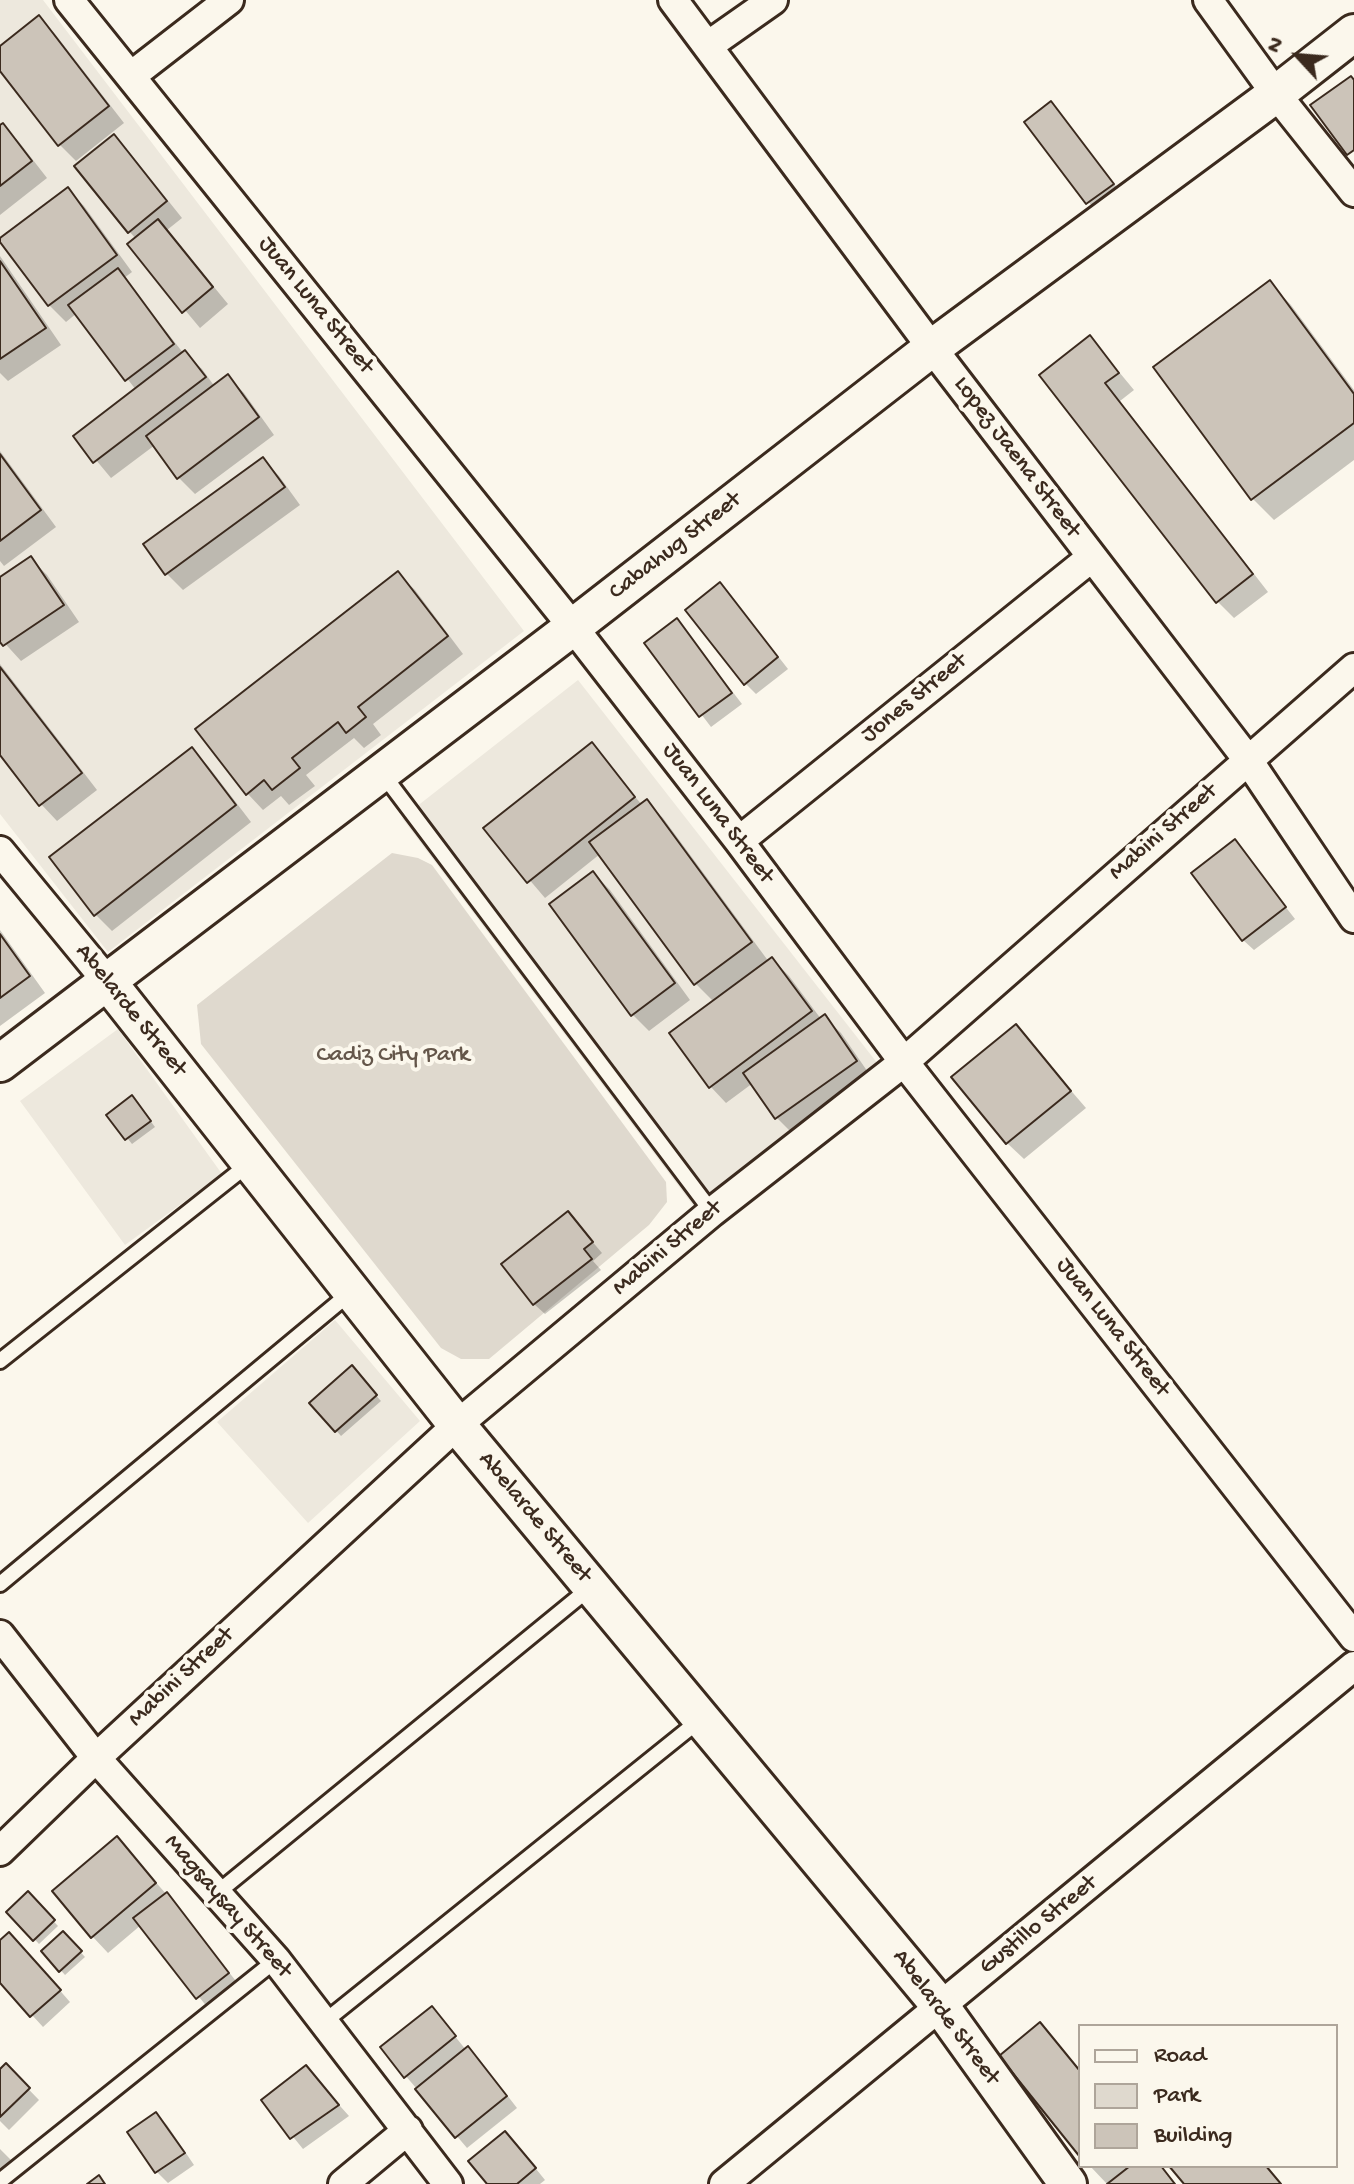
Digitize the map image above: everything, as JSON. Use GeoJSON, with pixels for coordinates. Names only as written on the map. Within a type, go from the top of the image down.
{"type":"FeatureCollection","features":[{"type":"Feature","properties":{"kind":"street","name":"Juan Luna Street"},"geometry":{"type":"LineString","coordinates":[[69,0],[573,627],[739,841],[904,1062],[1354,1637]]}},
{"type":"Feature","properties":{"kind":"street"},"geometry":{"type":"LineString","coordinates":[[131,76],[229,0]]}},
{"type":"Feature","properties":{"kind":"street","name":"Lopez Jaena Street"},"geometry":{"type":"LineString","coordinates":[[673,0],[932,348],[1248,760],[1354,918]]}},
{"type":"Feature","properties":{"kind":"street"},"geometry":{"type":"LineString","coordinates":[[709,45],[773,0]]}},
{"type":"Feature","properties":{"kind":"street"},"geometry":{"type":"LineString","coordinates":[[1208,0],[1276,94],[1354,192]]}},
{"type":"Feature","properties":{"kind":"street","name":"Cabahug Street"},"geometry":{"type":"LineString","coordinates":[[0,1063],[573,627],[932,348],[1354,33]]}},
{"type":"Feature","properties":{"kind":"street","name":"Jones Street"},"geometry":{"type":"LineString","coordinates":[[739,841],[1092,557]]}},
{"type":"Feature","properties":{"kind":"street","name":"Mabini Street"},"geometry":{"type":"LineString","coordinates":[[0,1851],[96,1758],[457,1425],[712,1212],[904,1062],[1354,668]]}},
{"type":"Feature","properties":{"kind":"street","name":"Abelarde Street"},"geometry":{"type":"LineString","coordinates":[[0,851],[107,981],[457,1425],[941,2007],[1068,2184]]}},
{"type":"Feature","properties":{"kind":"street","name":"Magsaysay Street"},"geometry":{"type":"LineString","coordinates":[[0,1635],[96,1758],[276,1960],[448,2184]]}},
{"type":"Feature","properties":{"kind":"street","name":"Gustillo Street"},"geometry":{"type":"LineString","coordinates":[[724,2184],[1354,1666]]}},
{"type":"Feature","properties":{"kind":"street"},"geometry":{"type":"LineString","coordinates":[[343,2184],[408,2130]]}},
{"type":"Feature","properties":{"kind":"lane"},"geometry":{"type":"LineString","coordinates":[[382,773],[712,1212]]}},
{"type":"Feature","properties":{"kind":"lane"},"geometry":{"type":"LineString","coordinates":[[0,1361],[250,1163]]}},
{"type":"Feature","properties":{"kind":"lane"},"geometry":{"type":"LineString","coordinates":[[0,1584],[351,1292]]}},
{"type":"Feature","properties":{"kind":"lane"},"geometry":{"type":"LineString","coordinates":[[217,1893],[591,1587]]}},
{"type":"Feature","properties":{"kind":"lane"},"geometry":{"type":"LineString","coordinates":[[324,2022],[701,1719]]}},
{"type":"Feature","properties":{"kind":"lane"},"geometry":{"type":"LineString","coordinates":[[0,2181],[276,1960]]}},
{"type":"Feature","properties":{"kind":"shaded area"},"geometry":{"type":"Polygon","coordinates":[[[0,0],[43,0],[524,631],[108,952],[0,814],[0,0]]]}},
{"type":"Feature","properties":{"kind":"shaded area"},"geometry":{"type":"Polygon","coordinates":[[[578,680],[878,1064],[695,1208],[402,818],[578,680]]]}},
{"type":"Feature","properties":{"kind":"shaded area"},"geometry":{"type":"Polygon","coordinates":[[[118,1029],[222,1174],[125,1245],[20,1101],[118,1029]]]}},
{"type":"Feature","properties":{"kind":"shaded area"},"geometry":{"type":"Polygon","coordinates":[[[335,1320],[420,1421],[308,1523],[217,1422],[335,1320]]]}},
{"type":"Feature","properties":{"kind":"green space","name":"Cadiz City Park"},"geometry":{"type":"Polygon","coordinates":[[[392,853],[418,858],[432,865],[666,1182],[667,1202],[649,1225],[489,1359],[461,1359],[441,1348],[201,1044],[197,1005],[392,853]]]}},
{"type":"Feature","properties":{"kind":"building"},"geometry":{"type":"Polygon","coordinates":[[[39,15],[109,106],[58,146],[0,71],[0,46],[39,15]]]}},
{"type":"Feature","properties":{"kind":"building"},"geometry":{"type":"Polygon","coordinates":[[[1351,76],[1354,80],[1354,150],[1347,155],[1310,105],[1351,76]]]}},
{"type":"Feature","properties":{"kind":"building"},"geometry":{"type":"Polygon","coordinates":[[[1051,101],[1114,184],[1086,204],[1024,122],[1051,101]]]}},
{"type":"Feature","properties":{"kind":"building"},"geometry":{"type":"Polygon","coordinates":[[[3,123],[32,161],[0,186],[0,125],[3,123]]]}},
{"type":"Feature","properties":{"kind":"building"},"geometry":{"type":"Polygon","coordinates":[[[114,134],[167,201],[128,233],[74,166],[114,134]]]}},
{"type":"Feature","properties":{"kind":"building"},"geometry":{"type":"Polygon","coordinates":[[[68,187],[117,255],[48,306],[0,238],[68,187]]]}},
{"type":"Feature","properties":{"kind":"building"},"geometry":{"type":"Polygon","coordinates":[[[158,219],[213,287],[182,313],[127,244],[158,219]]]}},
{"type":"Feature","properties":{"kind":"building"},"geometry":{"type":"Polygon","coordinates":[[[0,261],[46,328],[0,359],[0,261]]]}},
{"type":"Feature","properties":{"kind":"building"},"geometry":{"type":"Polygon","coordinates":[[[118,268],[174,344],[125,381],[68,305],[118,268]]]}},
{"type":"Feature","properties":{"kind":"building"},"geometry":{"type":"Polygon","coordinates":[[[1270,280],[1354,394],[1354,423],[1251,500],[1153,367],[1270,280]]]}},
{"type":"Feature","properties":{"kind":"building"},"geometry":{"type":"Polygon","coordinates":[[[1090,335],[1119,373],[1105,383],[1253,574],[1216,603],[1039,375],[1090,335]]]}},
{"type":"Feature","properties":{"kind":"building"},"geometry":{"type":"Polygon","coordinates":[[[185,350],[206,377],[93,463],[73,436],[185,350]]]}},
{"type":"Feature","properties":{"kind":"building"},"geometry":{"type":"Polygon","coordinates":[[[228,374],[259,417],[177,479],[146,436],[228,374]]]}},
{"type":"Feature","properties":{"kind":"building"},"geometry":{"type":"Polygon","coordinates":[[[0,454],[41,510],[0,541],[0,454]]]}},
{"type":"Feature","properties":{"kind":"building"},"geometry":{"type":"Polygon","coordinates":[[[263,457],[285,487],[165,575],[143,544],[263,457]]]}},
{"type":"Feature","properties":{"kind":"building"},"geometry":{"type":"Polygon","coordinates":[[[31,556],[64,605],[3,646],[0,642],[0,577],[31,556]]]}},
{"type":"Feature","properties":{"kind":"building"},"geometry":{"type":"Polygon","coordinates":[[[398,571],[448,636],[358,707],[366,717],[346,733],[338,722],[292,758],[300,768],[272,790],[264,780],[246,795],[195,729],[398,571]]]}},
{"type":"Feature","properties":{"kind":"building"},"geometry":{"type":"Polygon","coordinates":[[[720,582],[778,657],[744,685],[685,610],[720,582]]]}},
{"type":"Feature","properties":{"kind":"building"},"geometry":{"type":"Polygon","coordinates":[[[677,618],[732,693],[699,717],[644,643],[677,618]]]}},
{"type":"Feature","properties":{"kind":"building"},"geometry":{"type":"Polygon","coordinates":[[[0,667],[82,773],[39,806],[0,755],[0,667]]]}},
{"type":"Feature","properties":{"kind":"building"},"geometry":{"type":"Polygon","coordinates":[[[592,742],[635,797],[527,883],[483,828],[592,742]]]}},
{"type":"Feature","properties":{"kind":"building"},"geometry":{"type":"Polygon","coordinates":[[[192,747],[236,805],[94,916],[49,857],[192,747]]]}},
{"type":"Feature","properties":{"kind":"building"},"geometry":{"type":"Polygon","coordinates":[[[647,799],[752,942],[694,985],[589,842],[647,799]]]}},
{"type":"Feature","properties":{"kind":"building"},"geometry":{"type":"Polygon","coordinates":[[[1235,839],[1286,907],[1242,941],[1191,873],[1235,839]]]}},
{"type":"Feature","properties":{"kind":"building"},"geometry":{"type":"Polygon","coordinates":[[[593,871],[675,983],[631,1016],[549,904],[593,871]]]}},
{"type":"Feature","properties":{"kind":"building"},"geometry":{"type":"Polygon","coordinates":[[[0,934],[30,976],[0,998],[0,934]]]}},
{"type":"Feature","properties":{"kind":"building"},"geometry":{"type":"Polygon","coordinates":[[[772,957],[812,1011],[709,1088],[669,1033],[772,957]]]}},
{"type":"Feature","properties":{"kind":"building"},"geometry":{"type":"Polygon","coordinates":[[[825,1014],[857,1061],[775,1119],[743,1073],[825,1014]]]}},
{"type":"Feature","properties":{"kind":"building"},"geometry":{"type":"Polygon","coordinates":[[[1016,1024],[1071,1091],[1006,1144],[951,1077],[1016,1024]]]}},
{"type":"Feature","properties":{"kind":"building"},"geometry":{"type":"Polygon","coordinates":[[[132,1095],[151,1121],[125,1140],[106,1115],[132,1095]]]}},
{"type":"Feature","properties":{"kind":"building"},"geometry":{"type":"Polygon","coordinates":[[[568,1211],[593,1242],[584,1249],[592,1259],[533,1305],[501,1264],[568,1211]]]}},
{"type":"Feature","properties":{"kind":"building"},"geometry":{"type":"Polygon","coordinates":[[[352,1365],[377,1395],[335,1432],[309,1403],[352,1365]]]}},
{"type":"Feature","properties":{"kind":"building"},"geometry":{"type":"Polygon","coordinates":[[[117,1836],[156,1883],[91,1938],[52,1891],[117,1836]]]}},
{"type":"Feature","properties":{"kind":"building"},"geometry":{"type":"Polygon","coordinates":[[[28,1891],[55,1920],[33,1941],[6,1912],[28,1891]]]}},
{"type":"Feature","properties":{"kind":"building"},"geometry":{"type":"Polygon","coordinates":[[[167,1892],[229,1973],[196,1999],[133,1918],[167,1892]]]}},
{"type":"Feature","properties":{"kind":"building"},"geometry":{"type":"Polygon","coordinates":[[[63,1931],[82,1951],[59,1972],[41,1951],[63,1931]]]}},
{"type":"Feature","properties":{"kind":"building"},"geometry":{"type":"Polygon","coordinates":[[[9,1932],[61,1990],[30,2017],[0,1983],[0,1940],[9,1932]]]}},
{"type":"Feature","properties":{"kind":"building"},"geometry":{"type":"Polygon","coordinates":[[[432,2006],[456,2036],[404,2078],[380,2047],[432,2006]]]}},
{"type":"Feature","properties":{"kind":"building"},"geometry":{"type":"Polygon","coordinates":[[[1040,2022],[1078,2069],[1078,2155],[999,2056],[1040,2022]]]}},
{"type":"Feature","properties":{"kind":"building"},"geometry":{"type":"Polygon","coordinates":[[[468,2046],[507,2096],[455,2138],[415,2089],[468,2046]]]}},
{"type":"Feature","properties":{"kind":"building"},"geometry":{"type":"Polygon","coordinates":[[[6,2063],[30,2088],[0,2117],[0,2069],[6,2063]]]}},
{"type":"Feature","properties":{"kind":"building"},"geometry":{"type":"Polygon","coordinates":[[[306,2065],[339,2105],[290,2139],[261,2100],[306,2065]]]}},
{"type":"Feature","properties":{"kind":"building"},"geometry":{"type":"Polygon","coordinates":[[[156,2112],[185,2153],[155,2173],[127,2132],[156,2112]]]}},
{"type":"Feature","properties":{"kind":"building"},"geometry":{"type":"Polygon","coordinates":[[[505,2131],[536,2168],[517,2184],[487,2184],[468,2161],[505,2131]]]}},
{"type":"Feature","properties":{"kind":"building"},"geometry":{"type":"Polygon","coordinates":[[[1127,2168],[1163,2168],[1175,2184],[1107,2184],[1127,2168]]]}},
{"type":"Feature","properties":{"kind":"building"},"geometry":{"type":"Polygon","coordinates":[[[1171,2168],[1268,2168],[1281,2184],[1184,2184],[1171,2168]]]}},
{"type":"Feature","properties":{"kind":"building"},"geometry":{"type":"Polygon","coordinates":[[[99,2175],[105,2184],[87,2184],[99,2175]]]}}]}
